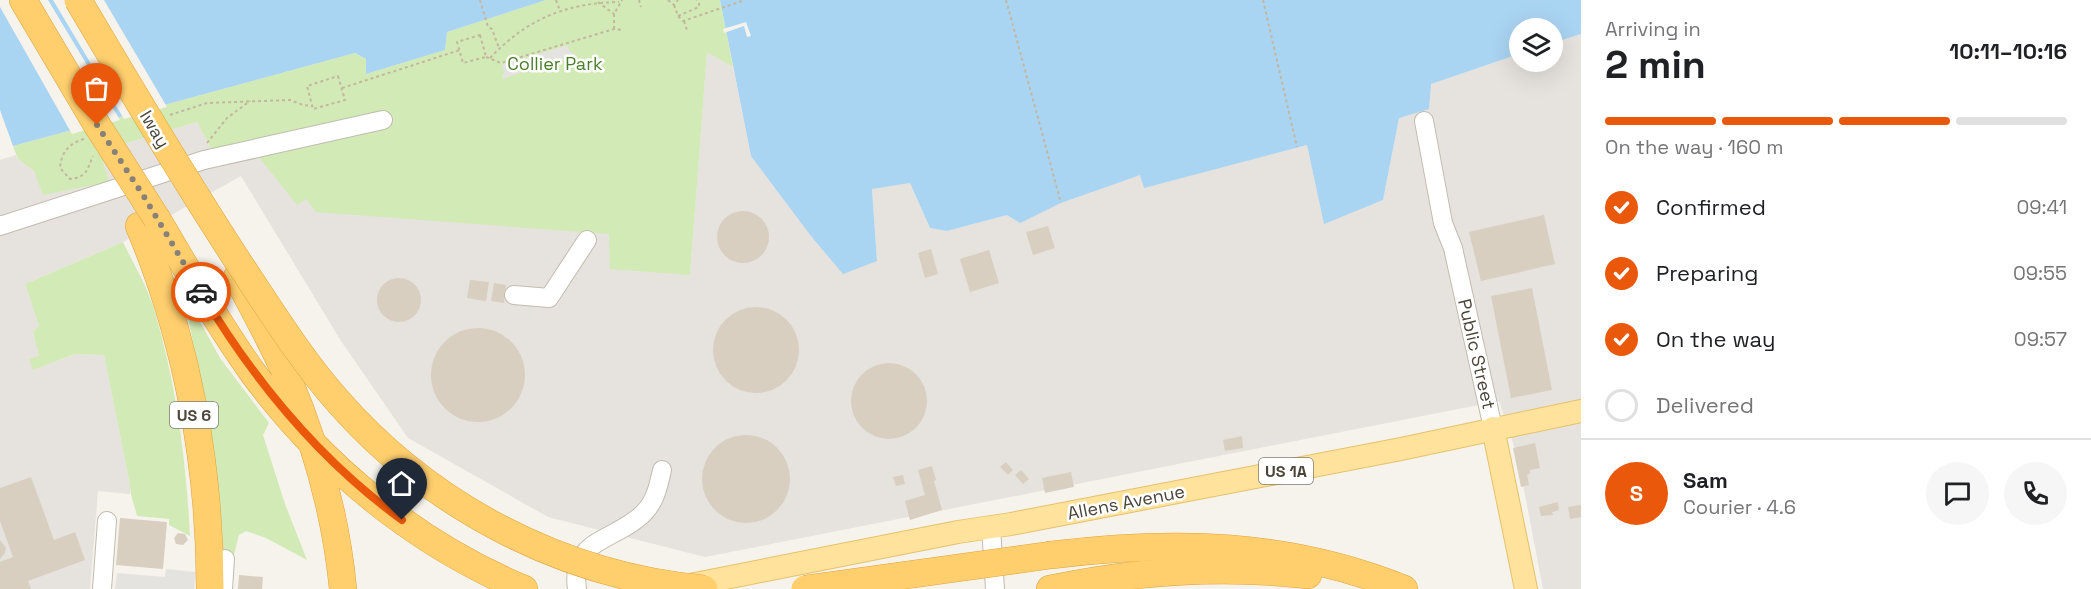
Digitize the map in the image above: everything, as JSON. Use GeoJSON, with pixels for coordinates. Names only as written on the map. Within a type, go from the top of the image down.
{"type":"FeatureCollection","features":[{"type":"Feature","properties":{"kind":"highway","name":"US 6"},"geometry":{"type":"LineString","coordinates":[[22,0],[97,125],[148,222],[196,423],[210,589]]}},
{"type":"Feature","properties":{"kind":"highway","name":"Iway"},"geometry":{"type":"LineString","coordinates":[[78,0],[195,196]]}},
{"type":"Feature","properties":{"kind":"highway"},"geometry":{"type":"LineString","coordinates":[[195,196],[276,353],[304,418],[330,507],[343,589]]}},
{"type":"Feature","properties":{"kind":"highway"},"geometry":{"type":"LineString","coordinates":[[195,196],[293,344],[321,382],[368,433],[421,479],[490,523],[563,557],[631,577],[704,589]]}},
{"type":"Feature","properties":{"kind":"highway"},"geometry":{"type":"LineString","coordinates":[[148,222],[254,374],[285,412],[339,468],[384,507],[457,556],[524,589]]}},
{"type":"Feature","properties":{"kind":"highway"},"geometry":{"type":"LineString","coordinates":[[201,589],[204,498]]}},
{"type":"Feature","properties":{"kind":"highway"},"geometry":{"type":"LineString","coordinates":[[805,589],[1051,555],[1101,549],[1152,547],[1250,550],[1296,556],[1344,567],[1404,589]]}},
{"type":"Feature","properties":{"kind":"highway"},"geometry":{"type":"LineString","coordinates":[[1050,589],[1133,575],[1226,570],[1308,575],[1389,589]]}},
{"type":"Feature","properties":{"kind":"main road","name":"Allens Avenue"},"geometry":{"type":"LineString","coordinates":[[670,589],[1411,447],[1581,411]]}},
{"type":"Feature","properties":{"kind":"main road","name":"Public Street"},"geometry":{"type":"LineString","coordinates":[[1493,428],[1526,589]]}},
{"type":"Feature","properties":{"kind":"street"},"geometry":{"type":"LineString","coordinates":[[0,225],[204,160],[383,120]]}},
{"type":"Feature","properties":{"kind":"street","name":"Public Street"},"geometry":{"type":"LineString","coordinates":[[1424,121],[1443,223],[1453,249],[1493,428]]}},
{"type":"Feature","properties":{"kind":"street"},"geometry":{"type":"LineString","coordinates":[[514,295],[549,298],[587,240]]}},
{"type":"Feature","properties":{"kind":"street"},"geometry":{"type":"LineString","coordinates":[[577,589],[577,566],[582,554],[592,545],[639,518],[655,498],[662,470]]}},
{"type":"Feature","properties":{"kind":"street"},"geometry":{"type":"LineString","coordinates":[[102,589],[107,521]]}},
{"type":"Feature","properties":{"kind":"street"},"geometry":{"type":"LineString","coordinates":[[991,527],[995,589]]}},
{"type":"Feature","properties":{"kind":"street"},"geometry":{"type":"LineString","coordinates":[[223,589],[225,559]]}},
{"type":"Feature","properties":{"kind":"path"},"geometry":{"type":"LineString","coordinates":[[480,0],[488,27],[492,29],[499,48]]}},
{"type":"Feature","properties":{"kind":"path"},"geometry":{"type":"LineString","coordinates":[[556,0],[560,11]]}},
{"type":"Feature","properties":{"kind":"path"},"geometry":{"type":"LineString","coordinates":[[639,0],[641,7]]}},
{"type":"Feature","properties":{"kind":"path"},"geometry":{"type":"LineString","coordinates":[[668,0],[674,5],[687,30]]}},
{"type":"Feature","properties":{"kind":"path"},"geometry":{"type":"LineString","coordinates":[[674,5],[678,0]]}},
{"type":"Feature","properties":{"kind":"path"},"geometry":{"type":"LineString","coordinates":[[678,16],[699,7],[697,0]]}},
{"type":"Feature","properties":{"kind":"path"},"geometry":{"type":"LineString","coordinates":[[684,21],[745,0]]}},
{"type":"Feature","properties":{"kind":"path"},"geometry":{"type":"LineString","coordinates":[[1006,0],[1061,203]]}},
{"type":"Feature","properties":{"kind":"path"},"geometry":{"type":"LineString","coordinates":[[1263,0],[1297,147]]}},
{"type":"Feature","properties":{"kind":"path"},"geometry":{"type":"LineString","coordinates":[[614,29],[615,14],[620,1],[598,2],[540,18],[523,27],[488,57],[464,63],[457,42],[480,35],[488,57],[501,63],[614,29],[623,30]]}},
{"type":"Feature","properties":{"kind":"path"},"geometry":{"type":"LineString","coordinates":[[598,2],[615,14]]}},
{"type":"Feature","properties":{"kind":"path"},"geometry":{"type":"LineString","coordinates":[[342,88],[460,50]]}},
{"type":"Feature","properties":{"kind":"path"},"geometry":{"type":"LineString","coordinates":[[338,76],[342,88],[345,100],[314,109],[306,86],[338,76]]}},
{"type":"Feature","properties":{"kind":"path"},"geometry":{"type":"LineString","coordinates":[[207,142],[227,118],[250,101]]}},
{"type":"Feature","properties":{"kind":"shaded area"},"geometry":{"type":"Polygon","coordinates":[[[1581,34],[1581,589],[1543,589],[1518,458],[1499,401],[705,557],[548,517],[408,438],[341,341],[241,176],[123,242],[25,284],[39,326],[33,333],[39,356],[33,370],[75,354],[104,355],[130,494],[98,491],[90,589],[0,589],[0,160],[16,155],[34,171],[43,194],[108,182],[100,151],[197,122],[220,165],[257,156],[307,199],[610,115],[690,274],[707,51],[733,67],[751,156],[877,261],[872,188],[910,183],[930,228],[947,231],[1007,215],[1020,222],[1061,203],[1140,174],[1144,187],[1307,145],[1324,223],[1383,200],[1399,117],[1431,84],[1509,57],[1509,72],[1563,72],[1563,40],[1581,34]]]}},
{"type":"Feature","properties":{"kind":"shaded area"},"geometry":{"type":"Polygon","coordinates":[[[568,45],[570,52],[577,55],[502,79],[504,73],[502,65],[568,45]]]}},
{"type":"Feature","properties":{"kind":"shaded area"},"geometry":{"type":"Polygon","coordinates":[[[166,569],[196,572],[194,589],[115,589],[117,573],[165,577],[166,569]]]}},
{"type":"Feature","properties":{"kind":"green space","name":"Collier Park"},"geometry":{"type":"Polygon","coordinates":[[[546,0],[720,0],[733,67],[707,52],[690,275],[610,269],[609,234],[316,212],[306,199],[297,205],[258,156],[220,165],[197,122],[100,151],[109,182],[43,195],[34,171],[18,159],[13,146],[355,53],[366,59],[366,74],[445,50],[447,32],[546,0]]]}},
{"type":"Feature","properties":{"kind":"green space"},"geometry":{"type":"Polygon","coordinates":[[[123,242],[151,300],[162,337],[183,450],[190,536],[169,525],[169,519],[137,516],[104,355],[75,354],[33,370],[29,359],[39,356],[33,332],[39,326],[25,284],[123,242]]]}},
{"type":"Feature","properties":{"kind":"green space"},"geometry":{"type":"Polygon","coordinates":[[[187,311],[194,311],[220,358],[269,423],[263,435],[285,504],[307,560],[266,538],[246,531],[239,535],[234,555],[220,548],[214,454],[187,311]]]}},
{"type":"Feature","properties":{"kind":"water"},"geometry":{"type":"Polygon","coordinates":[[[0,0],[546,0],[447,32],[445,50],[366,74],[366,59],[355,53],[13,146],[0,110],[0,0]]]}},
{"type":"Feature","properties":{"kind":"water"},"geometry":{"type":"Polygon","coordinates":[[[720,0],[1581,0],[1581,34],[1563,40],[1563,18],[1509,18],[1509,57],[1431,84],[1429,109],[1399,118],[1383,200],[1324,224],[1307,145],[1144,188],[1140,175],[1061,203],[1020,223],[1007,215],[947,231],[930,228],[910,183],[872,189],[877,261],[843,274],[811,236],[751,156],[720,0]]]}},
{"type":"Feature","properties":{"kind":"pier"},"geometry":{"type":"Polygon","coordinates":[[[0,0],[48,0],[120,120],[72,134],[0,7],[0,0]]]}},
{"type":"Feature","properties":{"kind":"pier"},"geometry":{"type":"Polygon","coordinates":[[[53,0],[104,0],[167,107],[124,119],[53,0]]]}},
{"type":"Feature","properties":{"kind":"pier"},"geometry":{"type":"Polygon","coordinates":[[[746,22],[751,36],[747,37],[744,26],[724,33],[723,29],[746,22]]]}},
{"type":"Feature","properties":{"kind":"building"},"geometry":{"type":"Polygon","coordinates":[[[738,211],[748,211],[762,218],[769,237],[762,256],[748,263],[738,263],[728,259],[721,252],[717,242],[717,232],[721,222],[728,215],[738,211]]]}},
{"type":"Feature","properties":{"kind":"building"},"geometry":{"type":"Polygon","coordinates":[[[1544,215],[1555,264],[1481,281],[1469,232],[1544,215]]]}},
{"type":"Feature","properties":{"kind":"building"},"geometry":{"type":"Polygon","coordinates":[[[1048,226],[1055,248],[1033,255],[1026,232],[1048,226]]]}},
{"type":"Feature","properties":{"kind":"building"},"geometry":{"type":"Polygon","coordinates":[[[931,249],[938,274],[925,278],[918,253],[931,249]]]}},
{"type":"Feature","properties":{"kind":"building"},"geometry":{"type":"Polygon","coordinates":[[[989,250],[999,283],[970,292],[960,259],[989,250]]]}},
{"type":"Feature","properties":{"kind":"building"},"geometry":{"type":"Polygon","coordinates":[[[399,278],[414,285],[421,300],[414,315],[399,322],[384,315],[377,300],[384,285],[399,278]]]}},
{"type":"Feature","properties":{"kind":"building"},"geometry":{"type":"Polygon","coordinates":[[[470,280],[489,282],[486,301],[467,298],[470,280]]]}},
{"type":"Feature","properties":{"kind":"building"},"geometry":{"type":"Polygon","coordinates":[[[494,283],[506,285],[504,303],[491,301],[494,283]]]}},
{"type":"Feature","properties":{"kind":"building"},"geometry":{"type":"Polygon","coordinates":[[[1532,288],[1552,390],[1511,398],[1491,296],[1532,288]]]}},
{"type":"Feature","properties":{"kind":"building"},"geometry":{"type":"Polygon","coordinates":[[[756,307],[780,314],[792,326],[799,350],[792,374],[780,386],[756,393],[732,386],[720,374],[713,350],[720,326],[732,314],[756,307]]]}},
{"type":"Feature","properties":{"kind":"building"},"geometry":{"type":"Polygon","coordinates":[[[478,328],[496,332],[511,342],[521,357],[525,375],[521,393],[511,408],[496,418],[478,422],[460,418],[445,408],[435,393],[431,375],[435,357],[445,342],[460,332],[478,328]]]}},
{"type":"Feature","properties":{"kind":"building"},"geometry":{"type":"Polygon","coordinates":[[[889,363],[903,366],[916,374],[924,387],[927,401],[924,415],[916,428],[903,436],[889,439],[875,436],[862,428],[854,415],[851,401],[854,387],[862,374],[875,366],[889,363]]]}},
{"type":"Feature","properties":{"kind":"building"},"geometry":{"type":"Polygon","coordinates":[[[746,435],[771,442],[783,454],[790,479],[783,504],[771,516],[746,523],[721,516],[709,504],[702,479],[709,454],[721,442],[746,435]]]}},
{"type":"Feature","properties":{"kind":"building"},"geometry":{"type":"Polygon","coordinates":[[[1242,436],[1243,448],[1225,451],[1223,440],[1242,436]]]}},
{"type":"Feature","properties":{"kind":"building"},"geometry":{"type":"Polygon","coordinates":[[[1535,443],[1540,468],[1530,470],[1530,474],[1527,475],[1529,485],[1521,487],[1513,448],[1535,443]]]}},
{"type":"Feature","properties":{"kind":"building"},"geometry":{"type":"Polygon","coordinates":[[[1006,462],[1013,470],[1008,475],[1000,467],[1006,462]]]}},
{"type":"Feature","properties":{"kind":"building"},"geometry":{"type":"Polygon","coordinates":[[[932,466],[942,510],[910,520],[905,501],[925,495],[918,470],[932,466]]]}},
{"type":"Feature","properties":{"kind":"building"},"geometry":{"type":"Polygon","coordinates":[[[1021,470],[1029,479],[1023,484],[1015,475],[1021,470]]]}},
{"type":"Feature","properties":{"kind":"building"},"geometry":{"type":"Polygon","coordinates":[[[1071,472],[1074,487],[1045,493],[1042,478],[1071,472]]]}},
{"type":"Feature","properties":{"kind":"building"},"geometry":{"type":"Polygon","coordinates":[[[903,475],[905,484],[896,486],[893,477],[903,475]]]}},
{"type":"Feature","properties":{"kind":"building"},"geometry":{"type":"Polygon","coordinates":[[[31,477],[54,540],[75,532],[85,560],[28,581],[31,589],[0,589],[0,562],[13,557],[0,521],[0,488],[31,477]]]}},
{"type":"Feature","properties":{"kind":"building"},"geometry":{"type":"Polygon","coordinates":[[[1558,502],[1559,510],[1552,512],[1553,515],[1541,516],[1539,507],[1558,502]]]}},
{"type":"Feature","properties":{"kind":"building"},"geometry":{"type":"Polygon","coordinates":[[[1581,505],[1581,517],[1570,519],[1568,507],[1581,505]]]}},
{"type":"Feature","properties":{"kind":"building"},"geometry":{"type":"Polygon","coordinates":[[[120,518],[167,522],[163,569],[116,565],[120,518]]]}},
{"type":"Feature","properties":{"kind":"building"},"geometry":{"type":"Polygon","coordinates":[[[178,533],[185,534],[188,540],[183,545],[176,544],[174,538],[178,533]]]}},
{"type":"Feature","properties":{"kind":"building"},"geometry":{"type":"Polygon","coordinates":[[[0,540],[6,548],[0,559],[0,540]]]}},
{"type":"Feature","properties":{"kind":"building"},"geometry":{"type":"Polygon","coordinates":[[[239,575],[263,577],[262,589],[238,589],[239,575]]]}},
{"type":"Feature","properties":{"kind":"way so far"},"geometry":{"type":"LineString","coordinates":[[97,125],[143,195],[201,292]]}},
{"type":"Feature","properties":{"kind":"route"},"geometry":{"type":"LineString","coordinates":[[201,292],[240,354],[285,412],[347,476],[402,520]]}}]}
